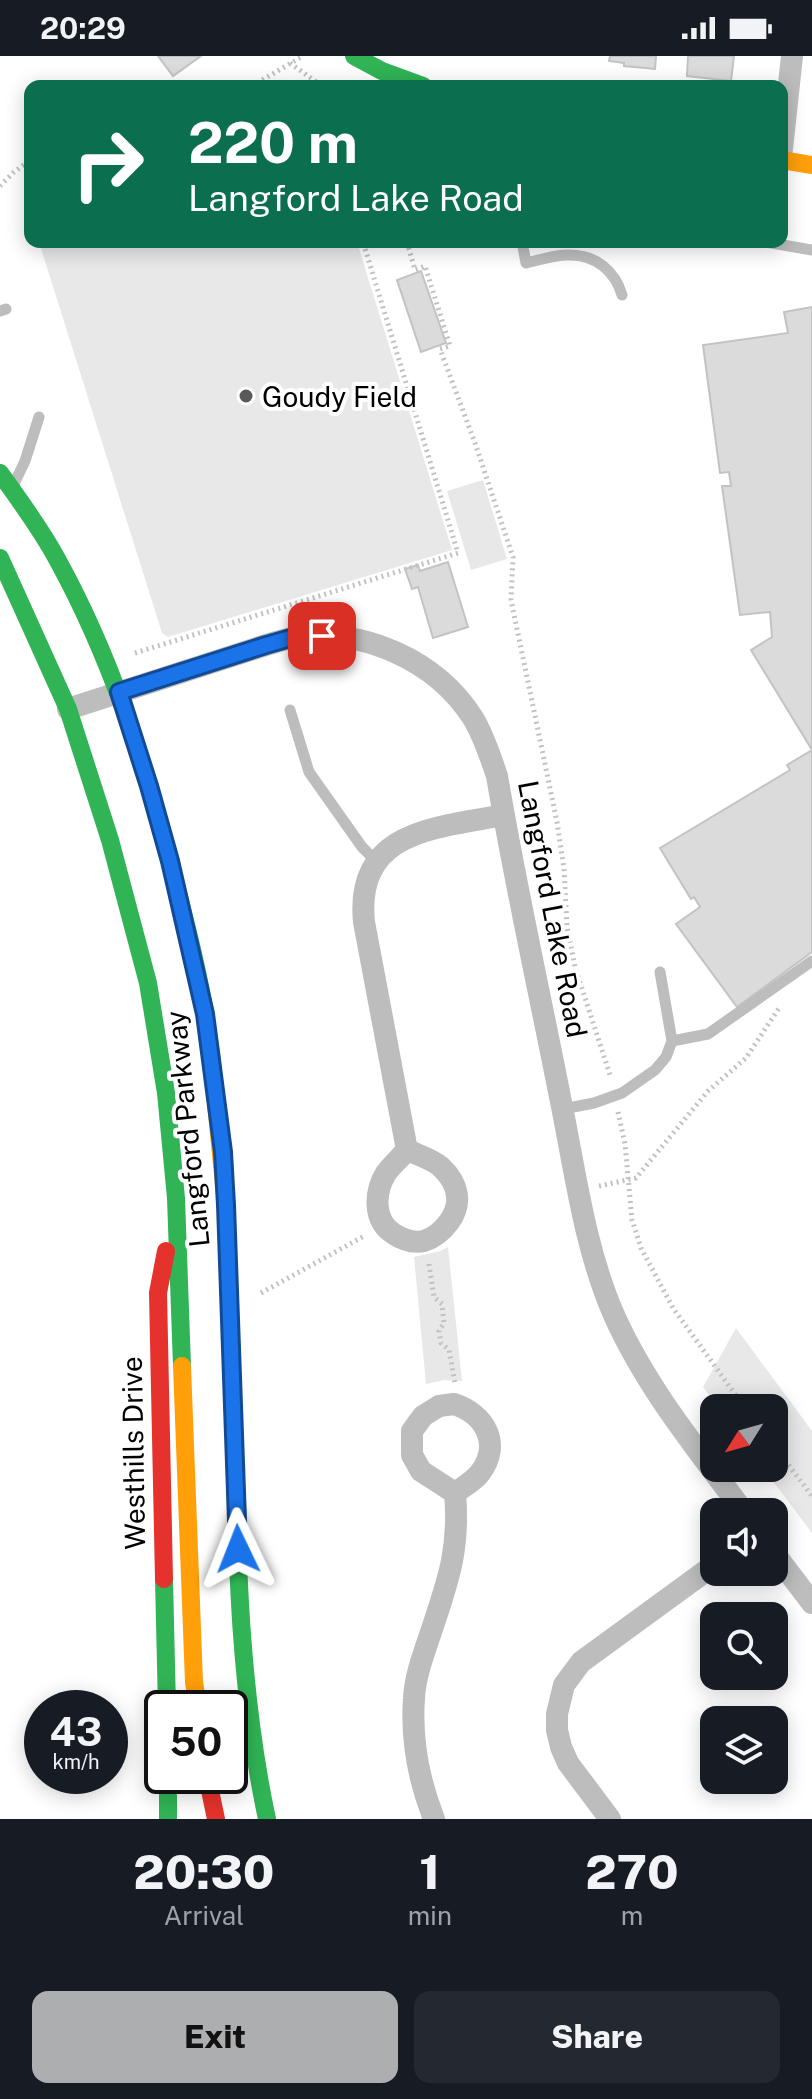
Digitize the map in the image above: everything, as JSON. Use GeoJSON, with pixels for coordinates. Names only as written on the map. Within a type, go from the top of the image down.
{"type":"FeatureCollection","features":[{"type":"Feature","properties":{"kind":"main road"},"geometry":{"type":"LineString","coordinates":[[354,56],[407,80]]}},
{"type":"Feature","properties":{"kind":"main road"},"geometry":{"type":"LineString","coordinates":[[788,161],[812,165]]}},
{"type":"Feature","properties":{"kind":"main road","name":"Langford Parkway"},"geometry":{"type":"LineString","coordinates":[[0,473],[6,489],[43,536],[75,592],[119,692],[176,886],[207,1030],[223,1152],[226,1205],[241,1641],[257,1772],[267,1819]]}},
{"type":"Feature","properties":{"kind":"main road","name":"Langford Parkway"},"geometry":{"type":"LineString","coordinates":[[0,558],[68,709],[110,840],[148,983],[166,1093],[176,1198],[195,1690]]}},
{"type":"Feature","properties":{"kind":"main road","name":"Westhills Drive"},"geometry":{"type":"LineString","coordinates":[[167,1690],[158,1293],[176,1198]]}},
{"type":"Feature","properties":{"kind":"main road"},"geometry":{"type":"LineString","coordinates":[[168,1794],[168,1819]]}},
{"type":"Feature","properties":{"kind":"main road"},"geometry":{"type":"LineString","coordinates":[[211,1794],[216,1819]]}},
{"type":"Feature","properties":{"kind":"street"},"geometry":{"type":"LineString","coordinates":[[788,93],[792,56]]}},
{"type":"Feature","properties":{"kind":"street","name":"Langford Lake Road"},"geometry":{"type":"LineString","coordinates":[[68,709],[294,637],[347,637],[373,643],[426,670],[451,691],[473,718],[497,776],[586,1226],[598,1271],[632,1353],[661,1399],[734,1498]]}},
{"type":"Feature","properties":{"kind":"street"},"geometry":{"type":"LineString","coordinates":[[407,1150],[363,907],[364,891],[377,862],[389,849],[416,833],[504,815]]}},
{"type":"Feature","properties":{"kind":"street"},"geometry":{"type":"LineString","coordinates":[[434,1819],[422,1787],[416,1755],[414,1696],[420,1666],[453,1561],[458,1522],[455,1493]]}},
{"type":"Feature","properties":{"kind":"street"},"geometry":{"type":"LineString","coordinates":[[788,1571],[812,1603]]}},
{"type":"Feature","properties":{"kind":"street"},"geometry":{"type":"LineString","coordinates":[[610,1819],[568,1763],[561,1747],[557,1714],[564,1685],[581,1662],[700,1575]]}},
{"type":"Feature","properties":{"kind":"lane"},"geometry":{"type":"LineString","coordinates":[[788,246],[812,250]]}},
{"type":"Feature","properties":{"kind":"lane"},"geometry":{"type":"LineString","coordinates":[[523,248],[526,263],[570,255],[606,266],[615,277],[622,295]]}},
{"type":"Feature","properties":{"kind":"lane"},"geometry":{"type":"LineString","coordinates":[[6,489],[25,461],[39,417]]}},
{"type":"Feature","properties":{"kind":"lane"},"geometry":{"type":"LineString","coordinates":[[290,710],[309,772],[362,847],[377,862]]}},
{"type":"Feature","properties":{"kind":"lane"},"geometry":{"type":"LineString","coordinates":[[672,1041],[708,1034],[812,961]]}},
{"type":"Feature","properties":{"kind":"lane"},"geometry":{"type":"LineString","coordinates":[[563,1109],[622,1093],[655,1070],[666,1057],[672,1041],[660,972]]}},
{"type":"Feature","properties":{"kind":"path"},"geometry":{"type":"LineString","coordinates":[[262,80],[303,56]]}},
{"type":"Feature","properties":{"kind":"path"},"geometry":{"type":"LineString","coordinates":[[290,63],[314,80]]}},
{"type":"Feature","properties":{"kind":"path"},"geometry":{"type":"LineString","coordinates":[[0,186],[24,165]]}},
{"type":"Feature","properties":{"kind":"path"},"geometry":{"type":"LineString","coordinates":[[135,653],[458,553],[365,248]]}},
{"type":"Feature","properties":{"kind":"path"},"geometry":{"type":"LineString","coordinates":[[409,248],[415,270],[425,266],[450,346],[440,349],[513,557],[511,600],[557,822],[564,869],[567,927],[575,967],[611,1078]]}},
{"type":"Feature","properties":{"kind":"path"},"geometry":{"type":"LineString","coordinates":[[598,1186],[636,1178],[708,1091],[746,1058],[781,1005]]}},
{"type":"Feature","properties":{"kind":"path"},"geometry":{"type":"LineString","coordinates":[[618,1115],[625,1144],[632,1220],[641,1248],[673,1308],[735,1394]]}},
{"type":"Feature","properties":{"kind":"path"},"geometry":{"type":"LineString","coordinates":[[261,1293],[374,1231]]}},
{"type":"Feature","properties":{"kind":"path"},"geometry":{"type":"LineString","coordinates":[[431,1277],[434,1297],[442,1304],[444,1323],[439,1331],[441,1343],[449,1350],[456,1393]]}},
{"type":"Feature","properties":{"kind":"path"},"geometry":{"type":"LineString","coordinates":[[788,1464],[812,1496]]}},
{"type":"Feature","properties":{"kind":"shaded area","name":"Goudy Field"},"geometry":{"type":"Polygon","coordinates":[[[41,248],[359,248],[452,550],[168,637],[162,633],[41,248]]]}},
{"type":"Feature","properties":{"kind":"shaded area"},"geometry":{"type":"Polygon","coordinates":[[[483,480],[507,559],[471,570],[447,491],[483,480]]]}},
{"type":"Feature","properties":{"kind":"shaded area"},"geometry":{"type":"Polygon","coordinates":[[[448,1247],[462,1381],[444,1380],[426,1384],[414,1257],[448,1247]]]}},
{"type":"Feature","properties":{"kind":"shaded area"},"geometry":{"type":"Polygon","coordinates":[[[736,1328],[785,1394],[708,1394],[703,1387],[736,1328]]]}},
{"type":"Feature","properties":{"kind":"shaded area"},"geometry":{"type":"Polygon","coordinates":[[[788,1398],[812,1431],[812,1533],[774,1482],[788,1482],[788,1398]]]}},
{"type":"Feature","properties":{"kind":"building"},"geometry":{"type":"Polygon","coordinates":[[[158,56],[201,56],[173,76],[158,56]]]}},
{"type":"Feature","properties":{"kind":"building"},"geometry":{"type":"Polygon","coordinates":[[[610,56],[656,56],[655,69],[624,66],[624,63],[609,61],[610,56]]]}},
{"type":"Feature","properties":{"kind":"building"},"geometry":{"type":"Polygon","coordinates":[[[688,56],[734,56],[731,80],[687,76],[688,56]]]}},
{"type":"Feature","properties":{"kind":"building"},"geometry":{"type":"Polygon","coordinates":[[[421,271],[446,343],[421,352],[397,280],[421,271]]]}},
{"type":"Feature","properties":{"kind":"building"},"geometry":{"type":"Polygon","coordinates":[[[812,307],[812,750],[751,650],[772,637],[770,612],[740,615],[722,486],[731,486],[729,472],[720,473],[703,345],[788,333],[784,312],[812,307]]]}},
{"type":"Feature","properties":{"kind":"building"},"geometry":{"type":"Polygon","coordinates":[[[448,562],[468,627],[433,638],[418,587],[412,589],[405,569],[418,565],[420,571],[448,562]]]}},
{"type":"Feature","properties":{"kind":"building"},"geometry":{"type":"Polygon","coordinates":[[[812,750],[812,952],[737,1007],[676,924],[700,907],[694,897],[691,899],[660,848],[790,770],[787,765],[812,750]]]}},
{"type":"Feature","properties":{"kind":"traffic: fast"},"geometry":{"type":"LineString","coordinates":[[354,56],[407,80]]}},
{"type":"Feature","properties":{"kind":"traffic: fast"},"geometry":{"type":"LineString","coordinates":[[0,473],[37,526],[76,595],[124,709],[161,826],[190,943],[206,1020],[215,1093]]}},
{"type":"Feature","properties":{"kind":"traffic: fast"},"geometry":{"type":"LineString","coordinates":[[0,558],[68,709],[110,840],[148,983],[166,1093],[176,1198],[182,1366]]}},
{"type":"Feature","properties":{"kind":"traffic: fast"},"geometry":{"type":"LineString","coordinates":[[232,1366],[243,1650],[267,1819]]}},
{"type":"Feature","properties":{"kind":"traffic: fast"},"geometry":{"type":"LineString","coordinates":[[164,1579],[167,1690]]}},
{"type":"Feature","properties":{"kind":"traffic: fast"},"geometry":{"type":"LineString","coordinates":[[168,1794],[168,1819]]}},
{"type":"Feature","properties":{"kind":"traffic: slow"},"geometry":{"type":"LineString","coordinates":[[788,161],[812,165]]}},
{"type":"Feature","properties":{"kind":"traffic: slow"},"geometry":{"type":"LineString","coordinates":[[215,1093],[226,1205],[232,1366]]}},
{"type":"Feature","properties":{"kind":"traffic: slow"},"geometry":{"type":"LineString","coordinates":[[182,1366],[195,1690]]}},
{"type":"Feature","properties":{"kind":"traffic: jam"},"geometry":{"type":"LineString","coordinates":[[164,1579],[158,1293],[166,1251]]}},
{"type":"Feature","properties":{"kind":"traffic: jam"},"geometry":{"type":"LineString","coordinates":[[211,1794],[216,1819]]}},
{"type":"Feature","properties":{"kind":"place","name":"Goudy Field"},"geometry":{"type":"Point","coordinates":[246,396]}},
{"type":"Feature","properties":{"kind":"route"},"geometry":{"type":"LineString","coordinates":[[238,1549],[223,1152],[205,1014],[170,861],[119,692],[294,637],[322,636]]}}]}
